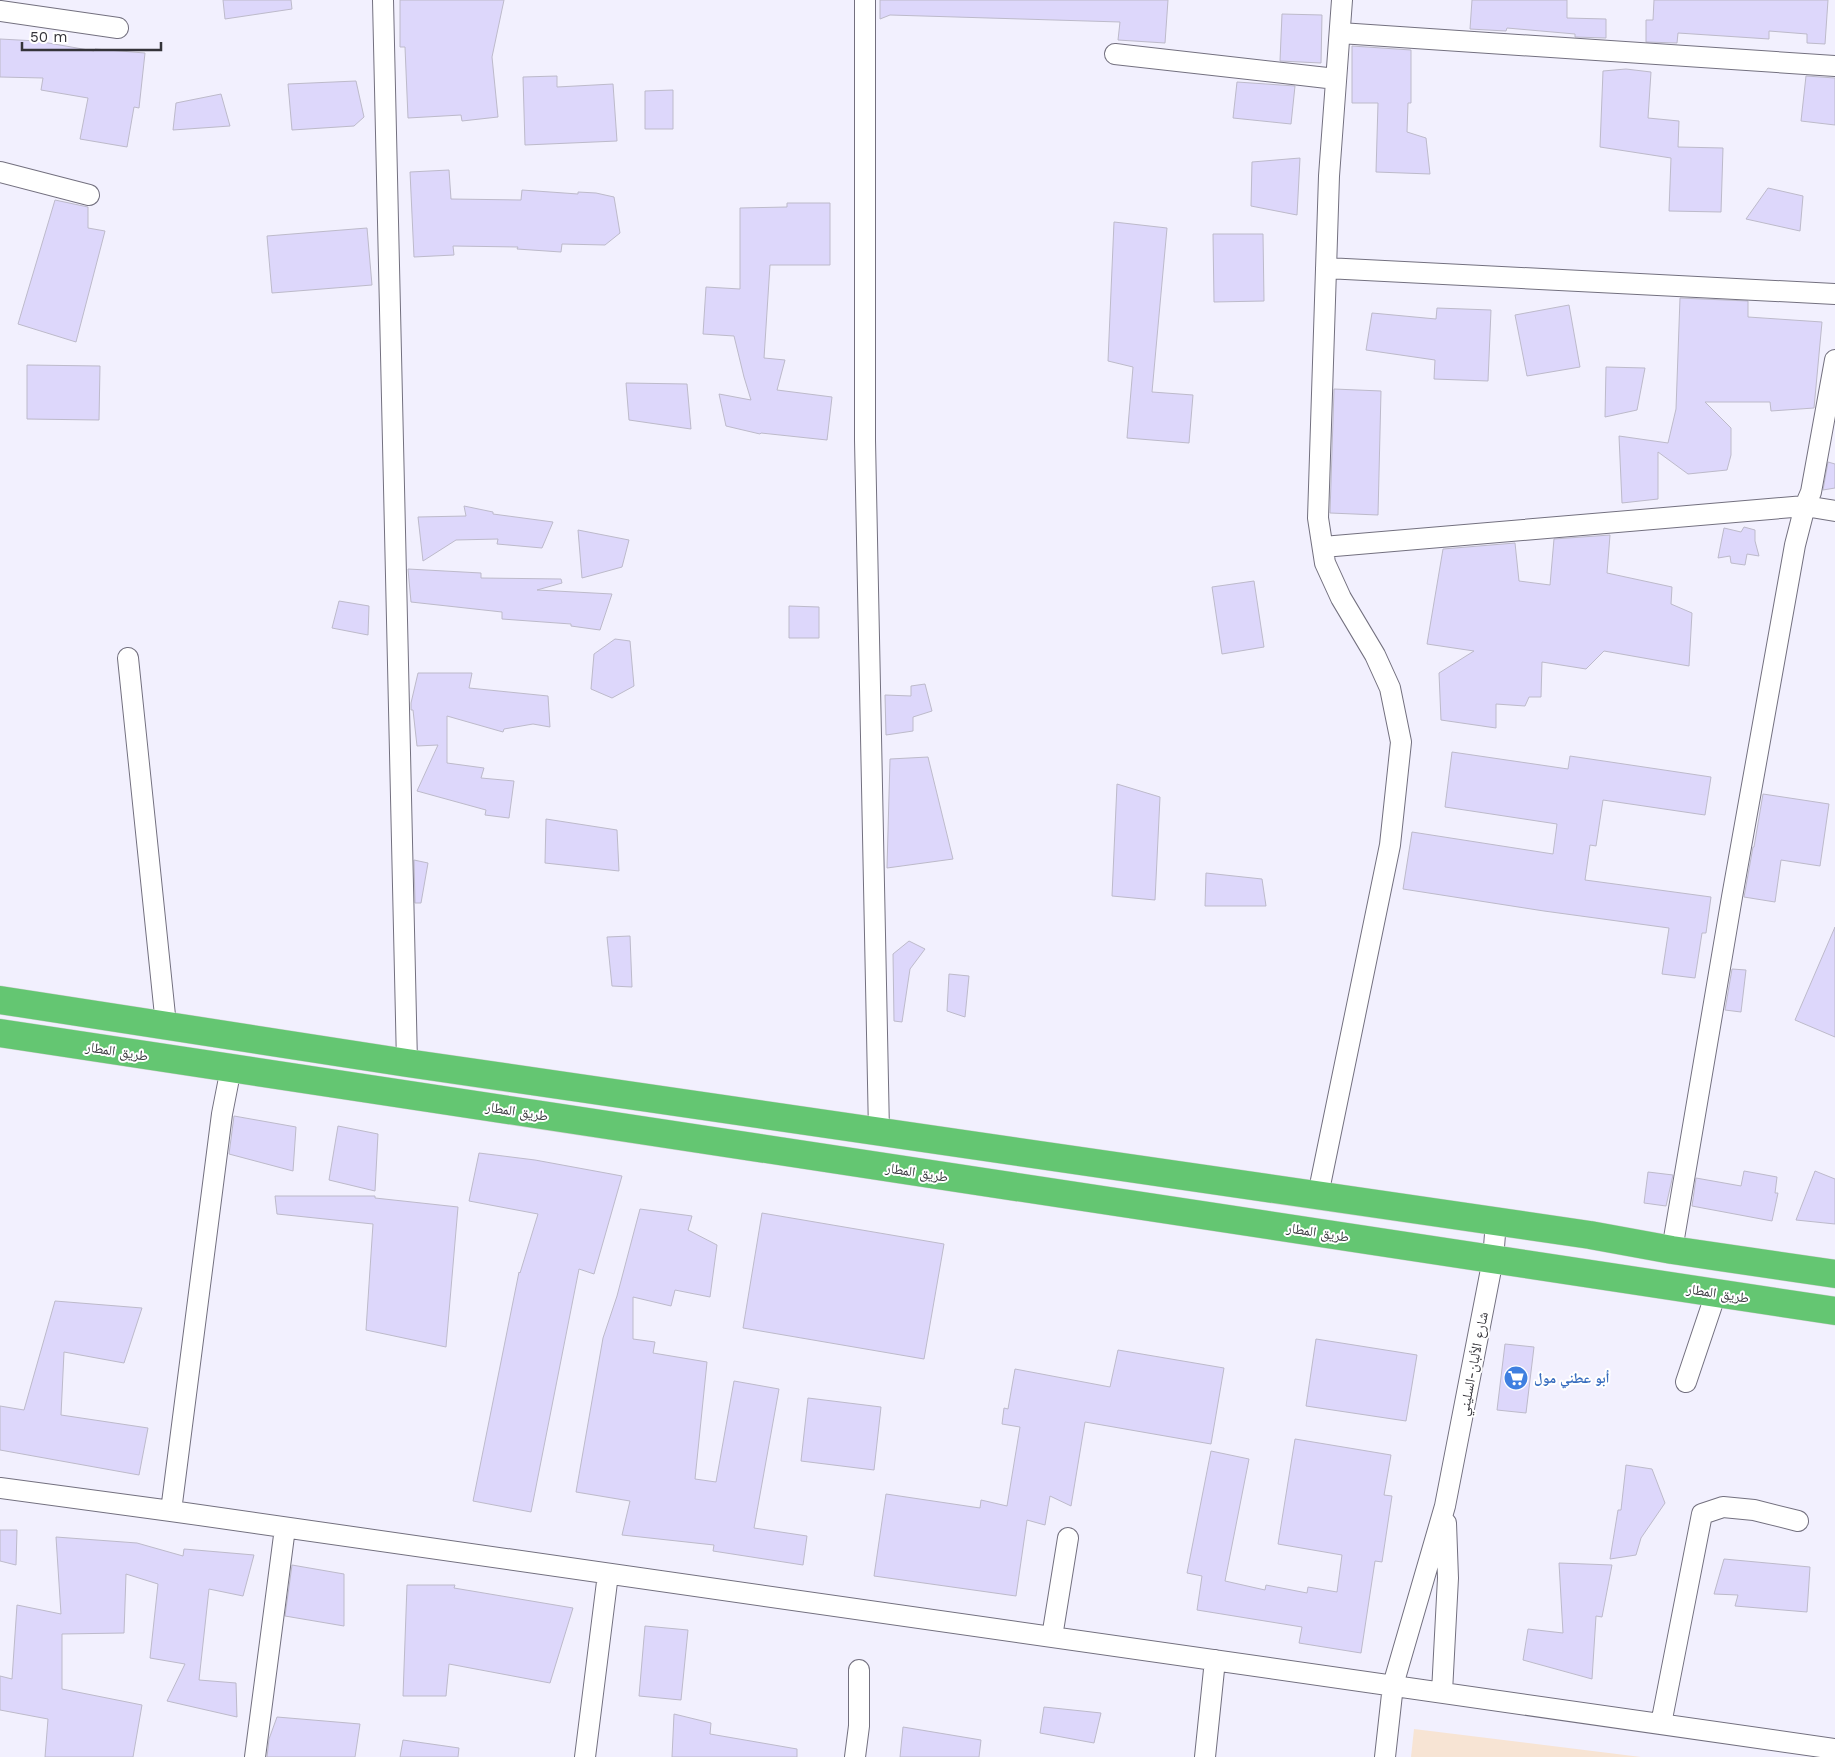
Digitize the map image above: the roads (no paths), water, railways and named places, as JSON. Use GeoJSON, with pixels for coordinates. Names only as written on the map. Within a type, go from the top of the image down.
{"type":"FeatureCollection","features":[{"type":"Feature","properties":{"kind":"highway"},"geometry":{"type":"LineString","coordinates":[[0,1000],[407,1063],[1590,1235],[1672,1250],[1835,1274]]}},
{"type":"Feature","properties":{"kind":"highway"},"geometry":{"type":"LineString","coordinates":[[13,1035],[27,1004]]}},
{"type":"Feature","properties":{"kind":"highway","name":"طريق المطار"},"geometry":{"type":"LineString","coordinates":[[13,1035],[1835,1311]]}},
{"type":"Feature","properties":{"kind":"street"},"geometry":{"type":"LineString","coordinates":[[383,0],[407,1063]]}},
{"type":"Feature","properties":{"kind":"street"},"geometry":{"type":"LineString","coordinates":[[865,0],[865,440],[879,1132]]}},
{"type":"Feature","properties":{"kind":"street"},"geometry":{"type":"LineString","coordinates":[[1318,1195],[1390,846],[1402,742],[1390,688],[1375,655],[1340,598],[1325,563],[1318,518],[1329,176],[1342,0]]}},
{"type":"Feature","properties":{"kind":"street"},"geometry":{"type":"LineString","coordinates":[[0,11],[118,28]]}},
{"type":"Feature","properties":{"kind":"street"},"geometry":{"type":"LineString","coordinates":[[1340,33],[1835,66]]}},
{"type":"Feature","properties":{"kind":"street"},"geometry":{"type":"LineString","coordinates":[[1115,54],[1336,79]]}},
{"type":"Feature","properties":{"kind":"street"},"geometry":{"type":"LineString","coordinates":[[0,172],[89,195]]}},
{"type":"Feature","properties":{"kind":"street"},"geometry":{"type":"LineString","coordinates":[[1326,268],[1835,294]]}},
{"type":"Feature","properties":{"kind":"street"},"geometry":{"type":"LineString","coordinates":[[1672,1250],[1732,897],[1794,554],[1805,506],[1811,492],[1835,360]]}},
{"type":"Feature","properties":{"kind":"street"},"geometry":{"type":"LineString","coordinates":[[1322,547],[1805,506],[1835,511]]}},
{"type":"Feature","properties":{"kind":"street"},"geometry":{"type":"LineString","coordinates":[[128,658],[166,1025]]}},
{"type":"Feature","properties":{"kind":"street"},"geometry":{"type":"LineString","coordinates":[[171,1511],[222,1114],[231,1068]]}},
{"type":"Feature","properties":{"kind":"street","name":"شارع الألبان-السليني"},"geometry":{"type":"LineString","coordinates":[[1385,1757],[1393,1685],[1445,1506],[1493,1259],[1496,1222]]}},
{"type":"Feature","properties":{"kind":"street"},"geometry":{"type":"LineString","coordinates":[[1686,1382],[1716,1293]]}},
{"type":"Feature","properties":{"kind":"street"},"geometry":{"type":"LineString","coordinates":[[0,1488],[1835,1748]]}},
{"type":"Feature","properties":{"kind":"street","name":"شارع الألبان-السليني"},"geometry":{"type":"LineString","coordinates":[[1442,1692],[1448,1578],[1445,1506]]}},
{"type":"Feature","properties":{"kind":"street"},"geometry":{"type":"LineString","coordinates":[[1661,1724],[1702,1514],[1723,1507],[1754,1510],[1798,1521]]}},
{"type":"Feature","properties":{"kind":"street"},"geometry":{"type":"LineString","coordinates":[[255,1757],[285,1528]]}},
{"type":"Feature","properties":{"kind":"street"},"geometry":{"type":"LineString","coordinates":[[1052,1637],[1068,1538]]}},
{"type":"Feature","properties":{"kind":"street"},"geometry":{"type":"LineString","coordinates":[[585,1757],[608,1574]]}},
{"type":"Feature","properties":{"kind":"street"},"geometry":{"type":"LineString","coordinates":[[1205,1757],[1215,1660]]}},
{"type":"Feature","properties":{"kind":"street"},"geometry":{"type":"LineString","coordinates":[[855,1757],[859,1726],[859,1670]]}},
{"type":"Feature","properties":{"kind":"place","name":"أبو عطني مول"},"geometry":{"type":"Point","coordinates":[1516,1378]}}]}
